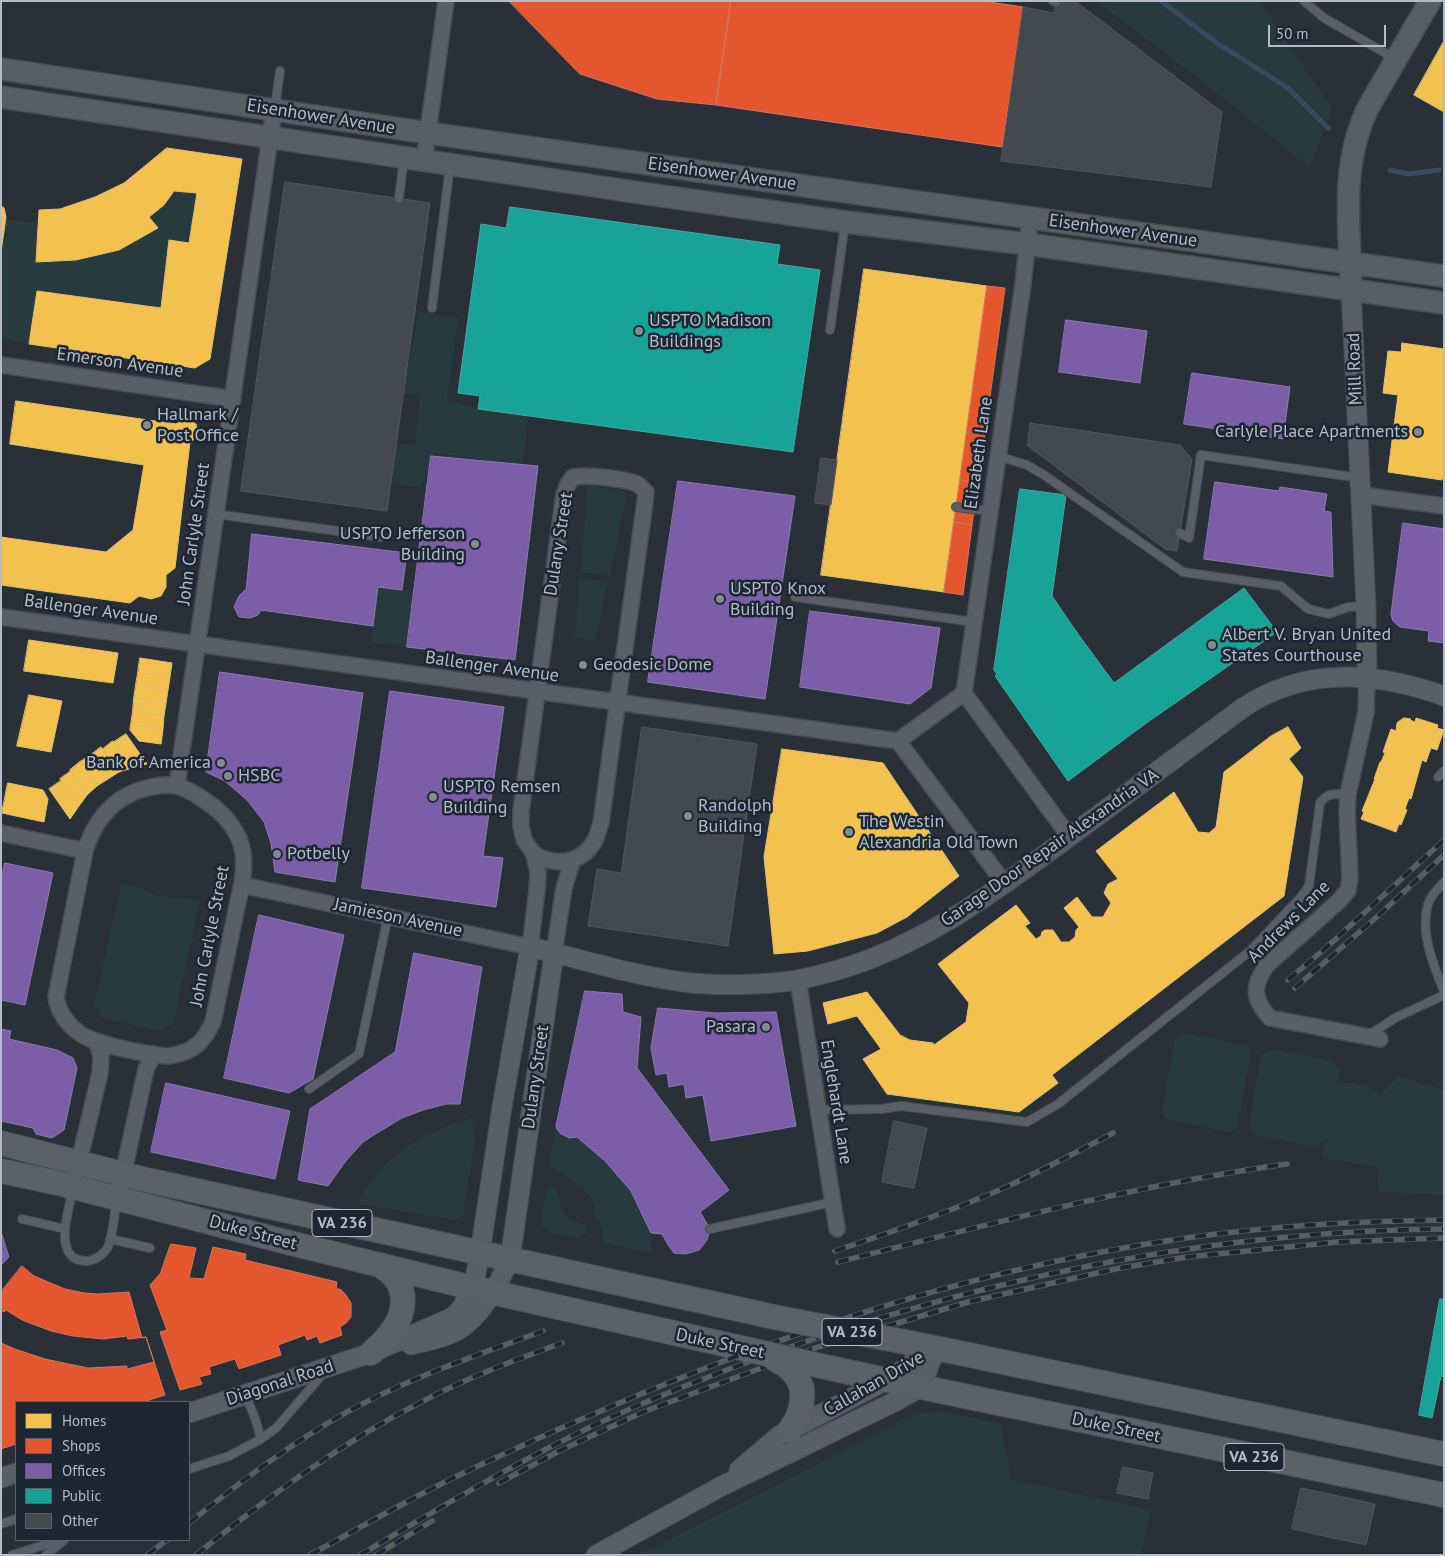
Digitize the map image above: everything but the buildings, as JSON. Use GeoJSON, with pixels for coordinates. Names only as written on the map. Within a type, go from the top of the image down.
{"type":"FeatureCollection","features":[{"type":"Feature","properties":{"kind":"main road","name":"Mill Road"},"geometry":{"type":"LineString","coordinates":[[1351,289],[1348,192],[1355,140],[1360,124],[1430,1]]}},
{"type":"Feature","properties":{"kind":"main road","name":"Eisenhower Avenue"},"geometry":{"type":"LineString","coordinates":[[1,69],[428,133],[1444,276]]}},
{"type":"Feature","properties":{"kind":"main road","name":"Eisenhower Avenue"},"geometry":{"type":"LineString","coordinates":[[1,97],[450,166],[846,222],[1027,244],[1444,303]]}},
{"type":"Feature","properties":{"kind":"main road","name":"Duke Street"},"geometry":{"type":"LineString","coordinates":[[1,1143],[124,1174],[556,1270],[779,1318],[931,1347],[1444,1454]]}},
{"type":"Feature","properties":{"kind":"main road","name":"Duke Street"},"geometry":{"type":"LineString","coordinates":[[1,1170],[483,1290],[709,1342],[1444,1495]]}},
{"type":"Feature","properties":{"kind":"main road"},"geometry":{"type":"LineString","coordinates":[[371,1353],[390,1335],[396,1325],[400,1315],[402,1300],[401,1289],[397,1279],[389,1271],[377,1264]]}},
{"type":"Feature","properties":{"kind":"main road"},"geometry":{"type":"LineString","coordinates":[[750,1350],[770,1357],[788,1367],[798,1377],[802,1389],[801,1410],[790,1430]]}},
{"type":"Feature","properties":{"kind":"main road"},"geometry":{"type":"LineString","coordinates":[[1403,1487],[1444,1504]]}},
{"type":"Feature","properties":{"kind":"street"},"geometry":{"type":"LineString","coordinates":[[414,160],[428,133],[446,1]]}},
{"type":"Feature","properties":{"kind":"street","name":"John Carlyle Street"},"geometry":{"type":"LineString","coordinates":[[177,785],[274,110]]}},
{"type":"Feature","properties":{"kind":"street","name":"Elizabeth Lane"},"geometry":{"type":"LineString","coordinates":[[964,693],[1023,284],[1030,218]]}},
{"type":"Feature","properties":{"kind":"street","name":"Mill Road"},"geometry":{"type":"LineString","coordinates":[[1351,289],[1366,606],[1367,678]]}},
{"type":"Feature","properties":{"kind":"street","name":"Emerson Avenue"},"geometry":{"type":"LineString","coordinates":[[1,365],[233,399]]}},
{"type":"Feature","properties":{"kind":"street","name":"Dulany Street"},"geometry":{"type":"LineString","coordinates":[[480,1253],[502,1107],[530,947],[537,890],[538,872],[534,854],[524,840],[521,826],[521,811],[564,494],[573,477],[586,476],[630,482],[639,485],[646,492],[601,823],[594,843],[582,855],[573,859],[564,888],[510,1259],[483,1290]]}},
{"type":"Feature","properties":{"kind":"street"},"geometry":{"type":"LineString","coordinates":[[1360,487],[1444,506]]}},
{"type":"Feature","properties":{"kind":"street","name":"Ballenger Avenue"},"geometry":{"type":"LineString","coordinates":[[1,617],[898,741]]}},
{"type":"Feature","properties":{"kind":"street","name":"Garage Door Repair Alexandria VA"},"geometry":{"type":"LineString","coordinates":[[554,953],[602,966],[683,982],[744,984],[798,980],[857,964],[907,944],[1005,884],[1244,707],[1267,693],[1294,683],[1317,678],[1367,678]]}},
{"type":"Feature","properties":{"kind":"street"},"geometry":{"type":"LineString","coordinates":[[1367,678],[1414,687],[1444,696]]}},
{"type":"Feature","properties":{"kind":"street","name":"Andrews Lane"},"geometry":{"type":"LineString","coordinates":[[1367,678],[1366,712],[1348,794],[1350,878],[1348,890],[1339,901],[1266,966],[1258,979],[1256,994],[1262,1009],[1270,1018],[1374,1038]]}},
{"type":"Feature","properties":{"kind":"street"},"geometry":{"type":"LineString","coordinates":[[1005,884],[898,741],[964,693],[1069,836]]}},
{"type":"Feature","properties":{"kind":"street","name":"John Carlyle Street"},"geometry":{"type":"LineString","coordinates":[[160,785],[177,785],[210,804],[229,821],[240,840],[243,852],[242,885],[213,1022],[201,1042],[186,1052],[168,1056],[96,1041],[84,1036],[64,1018],[57,1004],[56,997],[85,851],[94,828],[100,818],[116,802],[142,789],[160,785]]}},
{"type":"Feature","properties":{"kind":"street"},"geometry":{"type":"LineString","coordinates":[[1,833],[85,851]]}},
{"type":"Feature","properties":{"kind":"street"},"geometry":{"type":"LineString","coordinates":[[534,854],[545,861],[555,863],[573,859]]}},
{"type":"Feature","properties":{"kind":"street","name":"Jamieson Avenue"},"geometry":{"type":"LineString","coordinates":[[242,885],[554,953]]}},
{"type":"Feature","properties":{"kind":"street","name":"Englehardt Lane"},"geometry":{"type":"LineString","coordinates":[[798,980],[837,1229]]}},
{"type":"Feature","properties":{"kind":"street"},"geometry":{"type":"LineString","coordinates":[[74,1187],[100,1073],[101,1056],[96,1041]]}},
{"type":"Feature","properties":{"kind":"street"},"geometry":{"type":"LineString","coordinates":[[118,1198],[146,1069],[154,1054]]}},
{"type":"Feature","properties":{"kind":"street","name":"Diagonal Road"},"geometry":{"type":"LineString","coordinates":[[190,1413],[371,1353],[440,1338],[457,1331],[483,1307],[480,1253]]}},
{"type":"Feature","properties":{"kind":"street","name":"Callahan Drive"},"geometry":{"type":"LineString","coordinates":[[720,1487],[780,1436],[887,1380],[931,1347]]}},
{"type":"Feature","properties":{"kind":"street","name":"Callahan Drive"},"geometry":{"type":"LineString","coordinates":[[596,1555],[720,1487],[921,1387],[931,1347]]}},
{"type":"Feature","properties":{"kind":"street"},"geometry":{"type":"LineString","coordinates":[[1,1478],[15,1473]]}},
{"type":"Feature","properties":{"kind":"lane"},"geometry":{"type":"LineString","coordinates":[[1304,1],[1324,18],[1396,59]]}},
{"type":"Feature","properties":{"kind":"lane"},"geometry":{"type":"LineString","coordinates":[[274,110],[280,71]]}},
{"type":"Feature","properties":{"kind":"lane"},"geometry":{"type":"LineString","coordinates":[[399,198],[414,160]]}},
{"type":"Feature","properties":{"kind":"lane"},"geometry":{"type":"LineString","coordinates":[[432,308],[450,166]]}},
{"type":"Feature","properties":{"kind":"lane"},"geometry":{"type":"LineString","coordinates":[[830,330],[846,222]]}},
{"type":"Feature","properties":{"kind":"lane"},"geometry":{"type":"LineString","coordinates":[[1180,532],[1189,538],[1201,455],[1360,487]]}},
{"type":"Feature","properties":{"kind":"lane"},"geometry":{"type":"LineString","coordinates":[[998,456],[1027,465],[1044,475],[1183,572],[1281,586],[1308,609],[1329,614],[1348,607],[1366,606]]}},
{"type":"Feature","properties":{"kind":"lane"},"geometry":{"type":"LineString","coordinates":[[956,507],[989,511]]}},
{"type":"Feature","properties":{"kind":"lane"},"geometry":{"type":"LineString","coordinates":[[216,514],[380,537]]}},
{"type":"Feature","properties":{"kind":"lane"},"geometry":{"type":"LineString","coordinates":[[795,597],[974,622]]}},
{"type":"Feature","properties":{"kind":"lane"},"geometry":{"type":"LineString","coordinates":[[818,1110],[881,1109],[901,1106],[1027,1122],[1058,1104],[1250,951],[1301,897],[1309,886],[1320,803],[1325,796],[1348,794]]}},
{"type":"Feature","properties":{"kind":"lane"},"geometry":{"type":"LineString","coordinates":[[1374,1038],[1396,1018],[1444,993],[1430,952],[1426,920],[1429,902],[1444,882]]}},
{"type":"Feature","properties":{"kind":"lane"},"geometry":{"type":"LineString","coordinates":[[310,1089],[358,1054],[388,916]]}},
{"type":"Feature","properties":{"kind":"lane"},"geometry":{"type":"LineString","coordinates":[[74,1187],[65,1229],[65,1244],[71,1256],[77,1259],[94,1260],[108,1246],[118,1198]]}},
{"type":"Feature","properties":{"kind":"lane"},"geometry":{"type":"LineString","coordinates":[[710,1229],[833,1202]]}},
{"type":"Feature","properties":{"kind":"lane"},"geometry":{"type":"LineString","coordinates":[[22,1219],[65,1229]]}},
{"type":"Feature","properties":{"kind":"lane"},"geometry":{"type":"LineString","coordinates":[[110,1239],[150,1248]]}},
{"type":"Feature","properties":{"kind":"lane"},"geometry":{"type":"LineString","coordinates":[[190,1468],[229,1456],[261,1439],[276,1428],[328,1368]]}},
{"type":"Feature","properties":{"kind":"lane"},"geometry":{"type":"LineString","coordinates":[[245,1394],[261,1439]]}},
{"type":"Feature","properties":{"kind":"lane"},"geometry":{"type":"LineString","coordinates":[[1,1524],[15,1518]]}},
{"type":"Feature","properties":{"kind":"lane"},"geometry":{"type":"LineString","coordinates":[[12,1555],[57,1541]]}},
{"type":"Feature","properties":{"kind":"lane"},"geometry":{"type":"LineString","coordinates":[[46,1555],[64,1541]]}},
{"type":"Feature","properties":{"kind":"green space"},"geometry":{"type":"Polygon","coordinates":[[[1096,1],[1256,1],[1264,8],[1332,108],[1310,168],[1204,83],[1096,1]]]}},
{"type":"Feature","properties":{"kind":"green space"},"geometry":{"type":"Polygon","coordinates":[[[174,191],[197,193],[189,243],[169,240],[161,308],[38,291],[29,344],[1,338],[1,252],[6,220],[38,223],[36,262],[76,260],[119,250],[158,228],[149,217],[164,205],[174,191]]]}},
{"type":"Feature","properties":{"kind":"green space"},"geometry":{"type":"Polygon","coordinates":[[[419,312],[458,318],[447,400],[478,409],[528,416],[523,465],[434,453],[421,488],[393,484],[396,444],[415,445],[420,394],[403,393],[419,312]]]}},
{"type":"Feature","properties":{"kind":"green space"},"geometry":{"type":"Polygon","coordinates":[[[592,486],[625,491],[627,493],[610,576],[581,572],[587,487],[592,486]]]}},
{"type":"Feature","properties":{"kind":"green space"},"geometry":{"type":"Polygon","coordinates":[[[579,578],[608,582],[595,641],[575,638],[579,578]]]}},
{"type":"Feature","properties":{"kind":"green space"},"geometry":{"type":"Polygon","coordinates":[[[378,587],[415,592],[407,647],[371,642],[378,587]]]}},
{"type":"Feature","properties":{"kind":"green space"},"geometry":{"type":"Polygon","coordinates":[[[121,884],[137,887],[160,896],[200,900],[173,1025],[166,1026],[163,1032],[101,1018],[100,1011],[94,1007],[121,884]]]}},
{"type":"Feature","properties":{"kind":"green space"},"geometry":{"type":"Polygon","coordinates":[[[1182,1033],[1246,1045],[1251,1052],[1237,1128],[1229,1132],[1166,1119],[1162,1111],[1175,1038],[1182,1033]]]}},
{"type":"Feature","properties":{"kind":"green space"},"geometry":{"type":"Polygon","coordinates":[[[1272,1049],[1333,1061],[1340,1072],[1338,1081],[1369,1086],[1380,1095],[1398,1076],[1444,1090],[1444,1195],[1379,1192],[1377,1167],[1322,1158],[1325,1140],[1316,1147],[1255,1135],[1249,1125],[1261,1055],[1272,1049]]]}},
{"type":"Feature","properties":{"kind":"green space"},"geometry":{"type":"Polygon","coordinates":[[[472,1118],[475,1141],[463,1215],[455,1220],[357,1204],[379,1171],[405,1148],[435,1131],[472,1118]]]}},
{"type":"Feature","properties":{"kind":"green space"},"geometry":{"type":"Polygon","coordinates":[[[556,1127],[565,1136],[577,1137],[604,1161],[628,1188],[645,1218],[650,1235],[652,1253],[604,1243],[600,1223],[593,1214],[594,1204],[590,1196],[583,1187],[572,1182],[564,1174],[549,1165],[556,1127]]]}},
{"type":"Feature","properties":{"kind":"green space"},"geometry":{"type":"Polygon","coordinates":[[[552,1186],[556,1189],[563,1211],[567,1217],[584,1225],[587,1233],[582,1235],[581,1239],[551,1233],[541,1226],[546,1188],[550,1189],[552,1186]]]}},
{"type":"Feature","properties":{"kind":"green space"},"geometry":{"type":"Polygon","coordinates":[[[938,1411],[1001,1424],[1011,1479],[1151,1510],[1141,1555],[640,1555],[916,1413],[938,1411]]]}},
{"type":"Feature","properties":{"kind":"waterway"},"geometry":{"type":"LineString","coordinates":[[1161,1],[1217,43],[1288,88],[1328,128]]}},
{"type":"Feature","properties":{"kind":"waterway"},"geometry":{"type":"LineString","coordinates":[[1390,170],[1408,174],[1439,170]]}},
{"type":"Feature","properties":{"kind":"railway"},"geometry":{"type":"LineString","coordinates":[[1288,980],[1444,840]]}},
{"type":"Feature","properties":{"kind":"railway"},"geometry":{"type":"LineString","coordinates":[[1295,988],[1444,855]]}},
{"type":"Feature","properties":{"kind":"railway"},"geometry":{"type":"LineString","coordinates":[[835,1251],[983,1197],[1032,1175],[1113,1133]]}},
{"type":"Feature","properties":{"kind":"railway"},"geometry":{"type":"LineString","coordinates":[[838,1262],[1117,1194],[1287,1164]]}},
{"type":"Feature","properties":{"kind":"railway"},"geometry":{"type":"LineString","coordinates":[[310,1555],[445,1482],[574,1422],[744,1353],[918,1296],[1006,1273],[1096,1253],[1186,1238],[1250,1230],[1315,1225],[1444,1220]]}},
{"type":"Feature","properties":{"kind":"railway"},"geometry":{"type":"LineString","coordinates":[[360,1555],[514,1466],[617,1415],[721,1372],[854,1326],[1020,1281],[1103,1263],[1188,1249],[1272,1239],[1358,1232],[1444,1229]]}},
{"type":"Feature","properties":{"kind":"railway"},"geometry":{"type":"LineString","coordinates":[[499,1483],[559,1451],[643,1412],[818,1347],[968,1302],[1120,1268],[1187,1257],[1338,1242],[1444,1238]]}},
{"type":"Feature","properties":{"kind":"railway"},"geometry":{"type":"LineString","coordinates":[[190,1522],[266,1464],[347,1412],[394,1388],[468,1358],[543,1331]]}},
{"type":"Feature","properties":{"kind":"railway"},"geometry":{"type":"LineString","coordinates":[[196,1555],[306,1471],[394,1416],[475,1376],[562,1343]]}},
{"type":"Feature","properties":{"kind":"railway"},"geometry":{"type":"LineString","coordinates":[[376,1555],[432,1521]]}},
{"type":"Feature","properties":{"kind":"railway"},"geometry":{"type":"LineString","coordinates":[[147,1555],[166,1541]]}},
{"type":"Feature","properties":{"kind":"place","name":"USPTO Madison Buildings"},"geometry":{"type":"Point","coordinates":[639,331]}},
{"type":"Feature","properties":{"kind":"place","name":"Hallmark / Post Office"},"geometry":{"type":"Point","coordinates":[147,425]}},
{"type":"Feature","properties":{"kind":"place","name":"Carlyle Place Apartments"},"geometry":{"type":"Point","coordinates":[1418,432]}},
{"type":"Feature","properties":{"kind":"place","name":"USPTO Jefferson Building"},"geometry":{"type":"Point","coordinates":[475,544]}},
{"type":"Feature","properties":{"kind":"place","name":"USPTO Knox Building"},"geometry":{"type":"Point","coordinates":[720,599]}},
{"type":"Feature","properties":{"kind":"place","name":"Albert V. Bryan United States Courthouse"},"geometry":{"type":"Point","coordinates":[1212,645]}},
{"type":"Feature","properties":{"kind":"place","name":"Geodesic Dome"},"geometry":{"type":"Point","coordinates":[583,665]}},
{"type":"Feature","properties":{"kind":"place","name":"Bank of America"},"geometry":{"type":"Point","coordinates":[221,763]}},
{"type":"Feature","properties":{"kind":"place","name":"HSBC"},"geometry":{"type":"Point","coordinates":[228,776]}},
{"type":"Feature","properties":{"kind":"place","name":"USPTO Remsen Building"},"geometry":{"type":"Point","coordinates":[433,797]}},
{"type":"Feature","properties":{"kind":"place","name":"Randolph Building"},"geometry":{"type":"Point","coordinates":[688,816]}},
{"type":"Feature","properties":{"kind":"place","name":"The Westin Alexandria Old Town"},"geometry":{"type":"Point","coordinates":[849,832]}},
{"type":"Feature","properties":{"kind":"place","name":"Potbelly"},"geometry":{"type":"Point","coordinates":[277,854]}},
{"type":"Feature","properties":{"kind":"place","name":"Pasara"},"geometry":{"type":"Point","coordinates":[766,1027]}}]}
